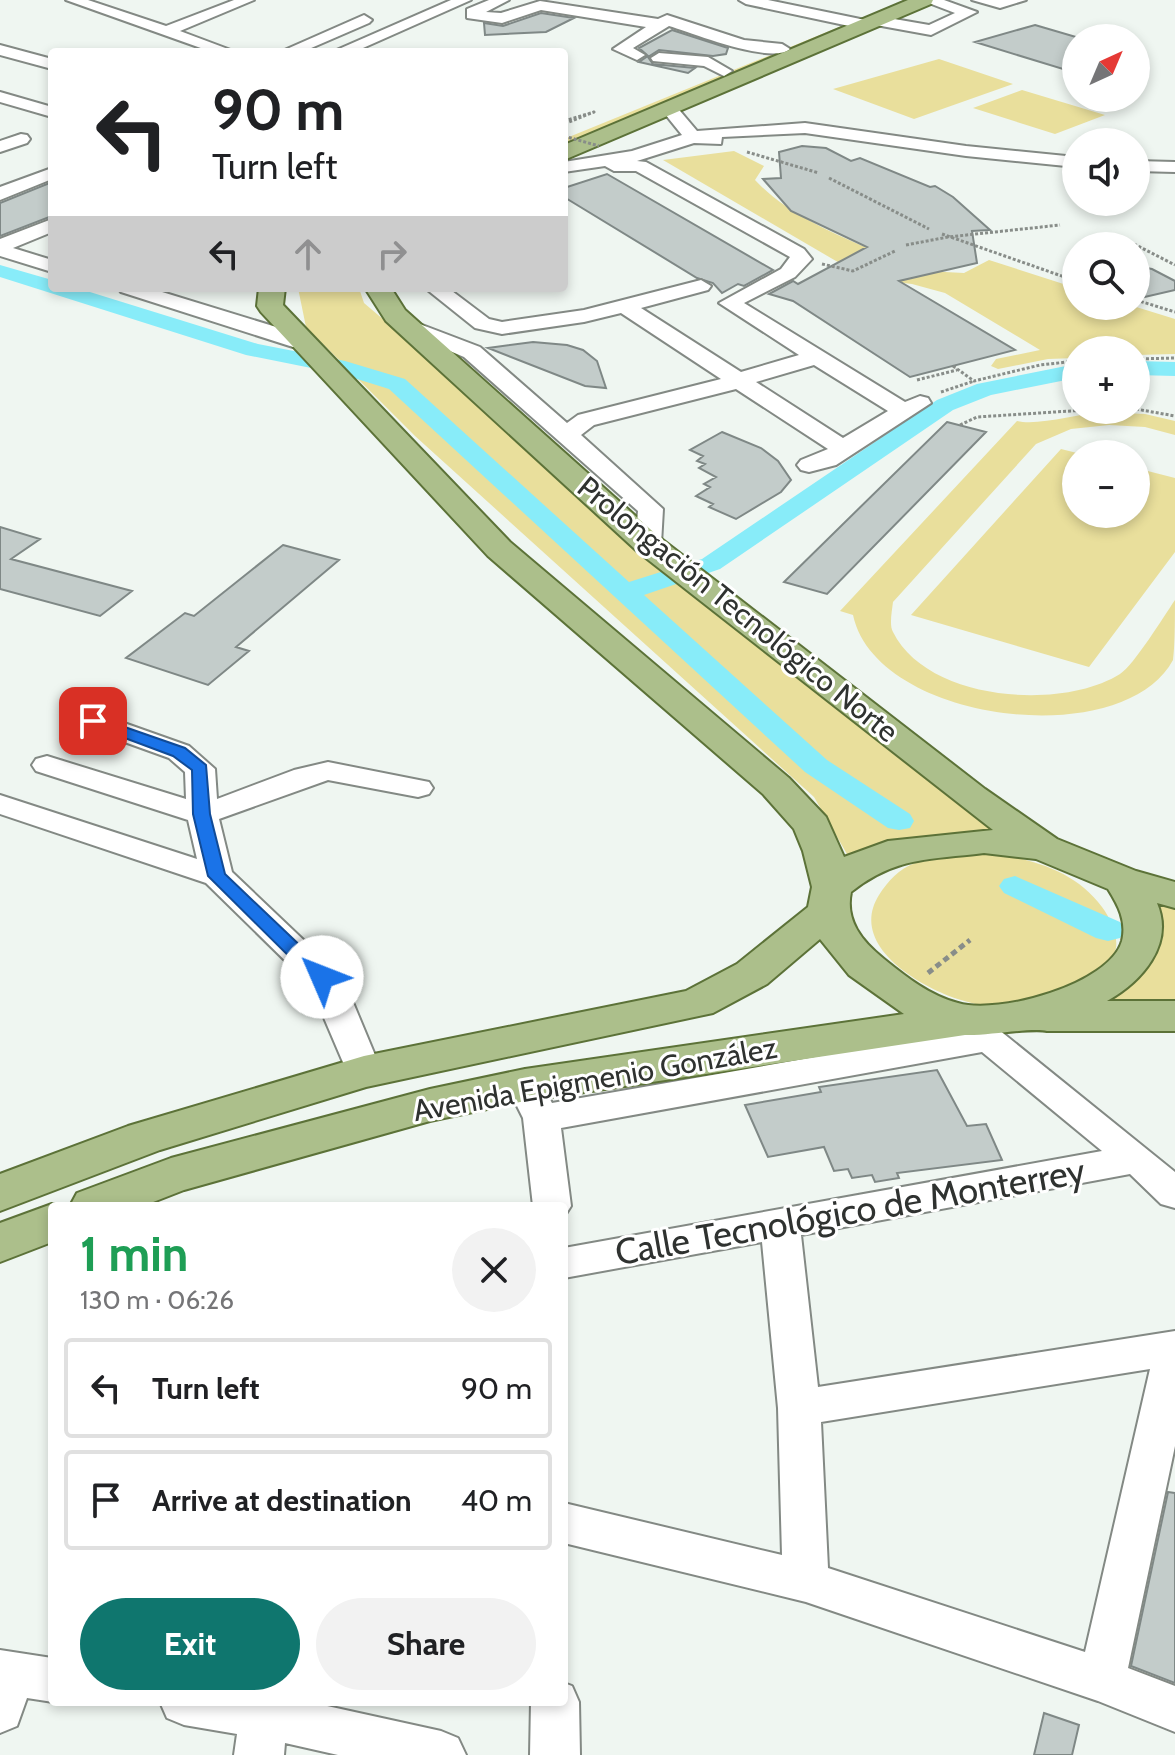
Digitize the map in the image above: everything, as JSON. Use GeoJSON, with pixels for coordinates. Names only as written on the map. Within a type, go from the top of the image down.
{"type":"FeatureCollection","features":[{"type":"Feature","properties":{"kind":"main road"},"geometry":{"type":"LineString","coordinates":[[568,132],[716,66],[782,49],[874,13],[926,0]]}},
{"type":"Feature","properties":{"kind":"main road"},"geometry":{"type":"LineString","coordinates":[[568,151],[669,109],[874,13]]}},
{"type":"Feature","properties":{"kind":"main road","name":"Prolongación Tecnológico Norte"},"geometry":{"type":"LineString","coordinates":[[381,292],[395,315],[428,338],[648,544],[959,788],[1043,848]]}},
{"type":"Feature","properties":{"kind":"main road"},"geometry":{"type":"LineString","coordinates":[[271,297],[314,354],[499,549],[776,786],[812,825],[823,851],[839,937],[868,970],[915,1002],[976,1029],[1075,999],[1124,972],[1141,947],[1144,923],[1122,880]]}},
{"type":"Feature","properties":{"kind":"main road"},"geometry":{"type":"LineString","coordinates":[[830,899],[860,865],[888,853],[984,841],[1043,848],[1122,880],[1175,895]]}},
{"type":"Feature","properties":{"kind":"main road","name":"Avenida Epigmenio González"},"geometry":{"type":"LineString","coordinates":[[0,1193],[144,1138],[364,1072],[698,1003],[752,974],[830,899]]}},
{"type":"Feature","properties":{"kind":"main road"},"geometry":{"type":"LineString","coordinates":[[1027,1016],[1175,1016]]}},
{"type":"Feature","properties":{"kind":"main road","name":"Avenida Epigmenio González"},"geometry":{"type":"LineString","coordinates":[[104,1202],[171,1176],[430,1105],[533,1101],[976,1029]]}},
{"type":"Feature","properties":{"kind":"main road"},"geometry":{"type":"LineString","coordinates":[[0,1243],[48,1224]]}},
{"type":"Feature","properties":{"kind":"street"},"geometry":{"type":"LineString","coordinates":[[73,0],[217,48]]}},
{"type":"Feature","properties":{"kind":"street"},"geometry":{"type":"LineString","coordinates":[[169,30],[247,0]]}},
{"type":"Feature","properties":{"kind":"street"},"geometry":{"type":"LineString","coordinates":[[350,48],[464,0]]}},
{"type":"Feature","properties":{"kind":"street"},"geometry":{"type":"LineString","coordinates":[[502,0],[472,12],[472,15],[502,18],[540,5],[663,22],[742,44],[782,49]]}},
{"type":"Feature","properties":{"kind":"street"},"geometry":{"type":"LineString","coordinates":[[552,0],[626,16]]}},
{"type":"Feature","properties":{"kind":"street"},"geometry":{"type":"LineString","coordinates":[[746,0],[805,12],[874,13],[931,30],[969,12],[926,0]]}},
{"type":"Feature","properties":{"kind":"street"},"geometry":{"type":"LineString","coordinates":[[979,0],[1000,4],[1019,0]]}},
{"type":"Feature","properties":{"kind":"street"},"geometry":{"type":"LineString","coordinates":[[196,4],[217,11]]}},
{"type":"Feature","properties":{"kind":"street"},"geometry":{"type":"LineString","coordinates":[[775,24],[805,12]]}},
{"type":"Feature","properties":{"kind":"street"},"geometry":{"type":"LineString","coordinates":[[297,48],[374,16]]}},
{"type":"Feature","properties":{"kind":"street"},"geometry":{"type":"LineString","coordinates":[[637,55],[621,49],[663,22]]}},
{"type":"Feature","properties":{"kind":"street"},"geometry":{"type":"LineString","coordinates":[[349,26],[386,33]]}},
{"type":"Feature","properties":{"kind":"street"},"geometry":{"type":"LineString","coordinates":[[659,58],[716,66],[741,50],[742,44]]}},
{"type":"Feature","properties":{"kind":"street"},"geometry":{"type":"LineString","coordinates":[[0,50],[48,63]]}},
{"type":"Feature","properties":{"kind":"street"},"geometry":{"type":"LineString","coordinates":[[0,97],[48,111]]}},
{"type":"Feature","properties":{"kind":"street"},"geometry":{"type":"LineString","coordinates":[[669,109],[689,134]]}},
{"type":"Feature","properties":{"kind":"street"},"geometry":{"type":"LineString","coordinates":[[568,158],[689,134],[748,138],[772,130],[805,128],[966,151],[1062,161]]}},
{"type":"Feature","properties":{"kind":"street"},"geometry":{"type":"LineString","coordinates":[[568,166],[634,156],[689,134]]}},
{"type":"Feature","properties":{"kind":"street"},"geometry":{"type":"LineString","coordinates":[[0,147],[21,139]]}},
{"type":"Feature","properties":{"kind":"street"},"geometry":{"type":"LineString","coordinates":[[568,175],[601,168],[640,166],[797,253],[795,266],[729,303],[817,357],[912,407],[828,460],[809,465]]}},
{"type":"Feature","properties":{"kind":"street"},"geometry":{"type":"LineString","coordinates":[[1150,166],[1175,167]]}},
{"type":"Feature","properties":{"kind":"street"},"geometry":{"type":"LineString","coordinates":[[0,194],[48,175]]}},
{"type":"Feature","properties":{"kind":"street"},"geometry":{"type":"LineString","coordinates":[[0,248],[48,227]]}},
{"type":"Feature","properties":{"kind":"street"},"geometry":{"type":"LineString","coordinates":[[0,248],[48,265]]}},
{"type":"Feature","properties":{"kind":"street"},"geometry":{"type":"LineString","coordinates":[[428,338],[482,324],[502,328],[591,321],[624,306],[701,286]]}},
{"type":"Feature","properties":{"kind":"street"},"geometry":{"type":"LineString","coordinates":[[141,292],[241,323],[314,354]]}},
{"type":"Feature","properties":{"kind":"street"},"geometry":{"type":"LineString","coordinates":[[164,299],[177,292]]}},
{"type":"Feature","properties":{"kind":"street"},"geometry":{"type":"LineString","coordinates":[[440,292],[482,324]]}},
{"type":"Feature","properties":{"kind":"street"},"geometry":{"type":"LineString","coordinates":[[241,323],[271,297]]}},
{"type":"Feature","properties":{"kind":"street"},"geometry":{"type":"LineString","coordinates":[[624,306],[844,449]]}},
{"type":"Feature","properties":{"kind":"street"},"geometry":{"type":"LineString","coordinates":[[428,338],[472,352],[651,509],[648,544]]}},
{"type":"Feature","properties":{"kind":"street"},"geometry":{"type":"LineString","coordinates":[[567,435],[586,420],[718,389],[737,380],[817,357]]}},
{"type":"Feature","properties":{"kind":"street"},"geometry":{"type":"LineString","coordinates":[[538,410],[578,411],[707,380],[737,380]]}},
{"type":"Feature","properties":{"kind":"street"},"geometry":{"type":"LineString","coordinates":[[93,721],[179,752],[200,769],[202,814],[217,876]]}},
{"type":"Feature","properties":{"kind":"street"},"geometry":{"type":"LineString","coordinates":[[47,765],[202,814],[305,776],[328,771],[418,788]]}},
{"type":"Feature","properties":{"kind":"street"},"geometry":{"type":"LineString","coordinates":[[0,804],[217,876],[322,977],[330,988],[364,1072]]}},
{"type":"Feature","properties":{"kind":"street"},"geometry":{"type":"LineString","coordinates":[[976,1029],[1137,1159],[1175,1194]]}},
{"type":"Feature","properties":{"kind":"street"},"geometry":{"type":"LineString","coordinates":[[533,1101],[551,1202]]}},
{"type":"Feature","properties":{"kind":"street","name":"Calle Tecnológico de Monterrey"},"geometry":{"type":"LineString","coordinates":[[568,1262],[1137,1159]]}},
{"type":"Feature","properties":{"kind":"street"},"geometry":{"type":"LineString","coordinates":[[780,1225],[799,1408],[806,1581]]}},
{"type":"Feature","properties":{"kind":"street"},"geometry":{"type":"LineString","coordinates":[[799,1408],[1175,1348],[1102,1680]]}},
{"type":"Feature","properties":{"kind":"street"},"geometry":{"type":"LineString","coordinates":[[568,1524],[806,1581],[1102,1680],[1175,1709]]}},
{"type":"Feature","properties":{"kind":"street"},"geometry":{"type":"LineString","coordinates":[[193,1706],[262,1735],[441,1755]]}},
{"type":"Feature","properties":{"kind":"street"},"geometry":{"type":"LineString","coordinates":[[555,1706],[555,1755]]}},
{"type":"Feature","properties":{"kind":"path"},"geometry":{"type":"LineString","coordinates":[[568,121],[594,112]]}},
{"type":"Feature","properties":{"kind":"path"},"geometry":{"type":"LineString","coordinates":[[568,135],[599,146]]}},
{"type":"Feature","properties":{"kind":"path"},"geometry":{"type":"LineString","coordinates":[[742,150],[819,173]]}},
{"type":"Feature","properties":{"kind":"path"},"geometry":{"type":"LineString","coordinates":[[829,178],[929,229]]}},
{"type":"Feature","properties":{"kind":"path"},"geometry":{"type":"LineString","coordinates":[[906,245],[948,237],[1060,225]]}},
{"type":"Feature","properties":{"kind":"path"},"geometry":{"type":"LineString","coordinates":[[942,234],[1062,276]]}},
{"type":"Feature","properties":{"kind":"path"},"geometry":{"type":"LineString","coordinates":[[795,266],[848,272],[895,251]]}},
{"type":"Feature","properties":{"kind":"path"},"geometry":{"type":"LineString","coordinates":[[1150,252],[1175,265]]}},
{"type":"Feature","properties":{"kind":"path"},"geometry":{"type":"LineString","coordinates":[[1150,304],[1175,312]]}},
{"type":"Feature","properties":{"kind":"path"},"geometry":{"type":"LineString","coordinates":[[1150,359],[1175,358]]}},
{"type":"Feature","properties":{"kind":"path"},"geometry":{"type":"LineString","coordinates":[[953,366],[974,381],[1062,363]]}},
{"type":"Feature","properties":{"kind":"path"},"geometry":{"type":"LineString","coordinates":[[960,425],[977,417],[1062,412]]}},
{"type":"Feature","properties":{"kind":"path"},"geometry":{"type":"LineString","coordinates":[[1150,412],[1175,416]]}},
{"type":"Feature","properties":{"kind":"shaded area"},"geometry":{"type":"Polygon","coordinates":[[[844,25],[856,27],[568,145],[568,137],[844,25]]]}},
{"type":"Feature","properties":{"kind":"shaded area"},"geometry":{"type":"Polygon","coordinates":[[[939,59],[1013,84],[914,119],[833,89],[939,59]]]}},
{"type":"Feature","properties":{"kind":"shaded area"},"geometry":{"type":"Polygon","coordinates":[[[1022,90],[1062,102],[1062,112],[1105,115],[1071,128],[1062,128],[1062,131],[1055,134],[973,108],[1022,90]]]}},
{"type":"Feature","properties":{"kind":"shaded area"},"geometry":{"type":"Polygon","coordinates":[[[734,151],[764,166],[755,180],[791,210],[886,255],[907,270],[964,273],[989,260],[1062,283],[1062,320],[1150,320],[1150,311],[1175,319],[1175,354],[1150,355],[1150,336],[1062,336],[1062,358],[998,369],[991,366],[996,359],[1040,350],[945,293],[912,284],[878,280],[848,268],[663,160],[734,151]]]}},
{"type":"Feature","properties":{"kind":"shaded area"},"geometry":{"type":"Polygon","coordinates":[[[299,292],[360,292],[364,303],[894,754],[1014,840],[851,861],[814,797],[415,436],[306,327],[299,292]]]}},
{"type":"Feature","properties":{"kind":"shaded area"},"geometry":{"type":"Polygon","coordinates":[[[1150,415],[1175,421],[1175,435],[1145,427],[1109,425],[1071,429],[1036,444],[893,602],[893,632],[910,655],[935,673],[964,685],[997,693],[1064,693],[1095,686],[1126,669],[1175,600],[1173,660],[1146,689],[1105,707],[1056,715],[1003,713],[951,701],[906,681],[871,652],[853,615],[840,611],[1017,421],[1062,419],[1062,424],[1150,424],[1150,415]]]}},
{"type":"Feature","properties":{"kind":"shaded area"},"geometry":{"type":"Polygon","coordinates":[[[1061,449],[1062,528],[1150,528],[1150,472],[1175,478],[1175,552],[1089,667],[911,615],[1061,449]]]}},
{"type":"Feature","properties":{"kind":"shaded area"},"geometry":{"type":"Polygon","coordinates":[[[987,852],[1051,868],[1091,894],[1108,916],[1116,937],[1116,948],[1106,971],[1034,1003],[1002,1008],[974,1004],[945,994],[909,975],[893,962],[873,931],[872,914],[886,885],[904,869],[933,857],[987,852]]]}},
{"type":"Feature","properties":{"kind":"shaded area"},"geometry":{"type":"Polygon","coordinates":[[[1144,894],[1175,903],[1175,1006],[1085,1007],[1143,972],[1144,894]]]}},
{"type":"Feature","properties":{"kind":"building"},"geometry":{"type":"Polygon","coordinates":[[[541,13],[574,18],[546,32],[485,35],[484,23],[503,26],[541,13]]]}},
{"type":"Feature","properties":{"kind":"building"},"geometry":{"type":"Polygon","coordinates":[[[1035,25],[1062,33],[1062,69],[975,42],[1035,25]]]}},
{"type":"Feature","properties":{"kind":"building"},"geometry":{"type":"Polygon","coordinates":[[[672,30],[728,48],[726,54],[713,56],[659,50],[648,57],[653,64],[695,68],[688,73],[639,62],[648,56],[639,48],[672,30]]]}},
{"type":"Feature","properties":{"kind":"building"},"geometry":{"type":"Polygon","coordinates":[[[802,146],[826,148],[851,161],[860,158],[930,187],[935,186],[953,197],[990,230],[972,231],[977,263],[899,281],[1015,350],[910,377],[793,301],[769,294],[793,281],[798,284],[867,247],[791,211],[763,179],[781,178],[779,152],[802,146]]]}},
{"type":"Feature","properties":{"kind":"building"},"geometry":{"type":"Polygon","coordinates":[[[607,174],[773,270],[744,286],[738,284],[722,293],[713,283],[697,278],[568,199],[568,187],[607,174]]]}},
{"type":"Feature","properties":{"kind":"building"},"geometry":{"type":"Polygon","coordinates":[[[48,184],[48,218],[0,236],[0,203],[48,184]]]}},
{"type":"Feature","properties":{"kind":"building"},"geometry":{"type":"Polygon","coordinates":[[[1150,269],[1175,281],[1175,290],[1150,296],[1150,269]]]}},
{"type":"Feature","properties":{"kind":"building"},"geometry":{"type":"Polygon","coordinates":[[[533,342],[567,345],[583,350],[597,361],[606,388],[585,386],[488,348],[533,342]]]}},
{"type":"Feature","properties":{"kind":"building"},"geometry":{"type":"Polygon","coordinates":[[[947,422],[986,432],[827,594],[784,582],[947,422]]]}},
{"type":"Feature","properties":{"kind":"building"},"geometry":{"type":"Polygon","coordinates":[[[722,432],[761,448],[778,461],[791,480],[781,492],[736,519],[709,507],[713,504],[696,496],[710,487],[704,484],[716,477],[699,468],[705,464],[697,461],[703,456],[690,450],[722,432]]]}},
{"type":"Feature","properties":{"kind":"building"},"geometry":{"type":"Polygon","coordinates":[[[0,527],[40,539],[11,559],[132,591],[100,616],[0,589],[0,527]]]}},
{"type":"Feature","properties":{"kind":"building"},"geometry":{"type":"Polygon","coordinates":[[[283,545],[339,560],[236,647],[249,651],[208,685],[126,658],[185,613],[194,616],[283,545]]]}},
{"type":"Feature","properties":{"kind":"building"},"geometry":{"type":"Polygon","coordinates":[[[937,1070],[967,1126],[986,1124],[1002,1160],[897,1173],[899,1178],[875,1182],[872,1175],[852,1178],[848,1169],[834,1171],[824,1147],[768,1157],[745,1105],[821,1092],[819,1087],[937,1070]]]}},
{"type":"Feature","properties":{"kind":"building"},"geometry":{"type":"Polygon","coordinates":[[[1168,1492],[1175,1493],[1175,1683],[1131,1666],[1168,1492]]]}},
{"type":"Feature","properties":{"kind":"building"},"geometry":{"type":"Polygon","coordinates":[[[1044,1713],[1079,1725],[1072,1755],[1034,1755],[1044,1713]]]}},
{"type":"Feature","properties":{"kind":"waterway"},"geometry":{"type":"LineString","coordinates":[[0,271],[48,286]]}},
{"type":"Feature","properties":{"kind":"waterway"},"geometry":{"type":"LineString","coordinates":[[69,292],[254,350],[345,368],[397,384],[816,766],[899,821]]}},
{"type":"Feature","properties":{"kind":"waterway"},"geometry":{"type":"LineString","coordinates":[[1150,368],[1175,369]]}},
{"type":"Feature","properties":{"kind":"waterway"},"geometry":{"type":"LineString","coordinates":[[628,591],[711,564],[945,405],[985,389],[1062,374]]}},
{"type":"Feature","properties":{"kind":"waterway"},"geometry":{"type":"LineString","coordinates":[[1015,886],[1108,930]]}},
{"type":"Feature","properties":{"kind":"route"},"geometry":{"type":"LineString","coordinates":[[93,721],[179,752],[192,760],[200,769],[202,814],[217,876],[322,977]]}}]}
